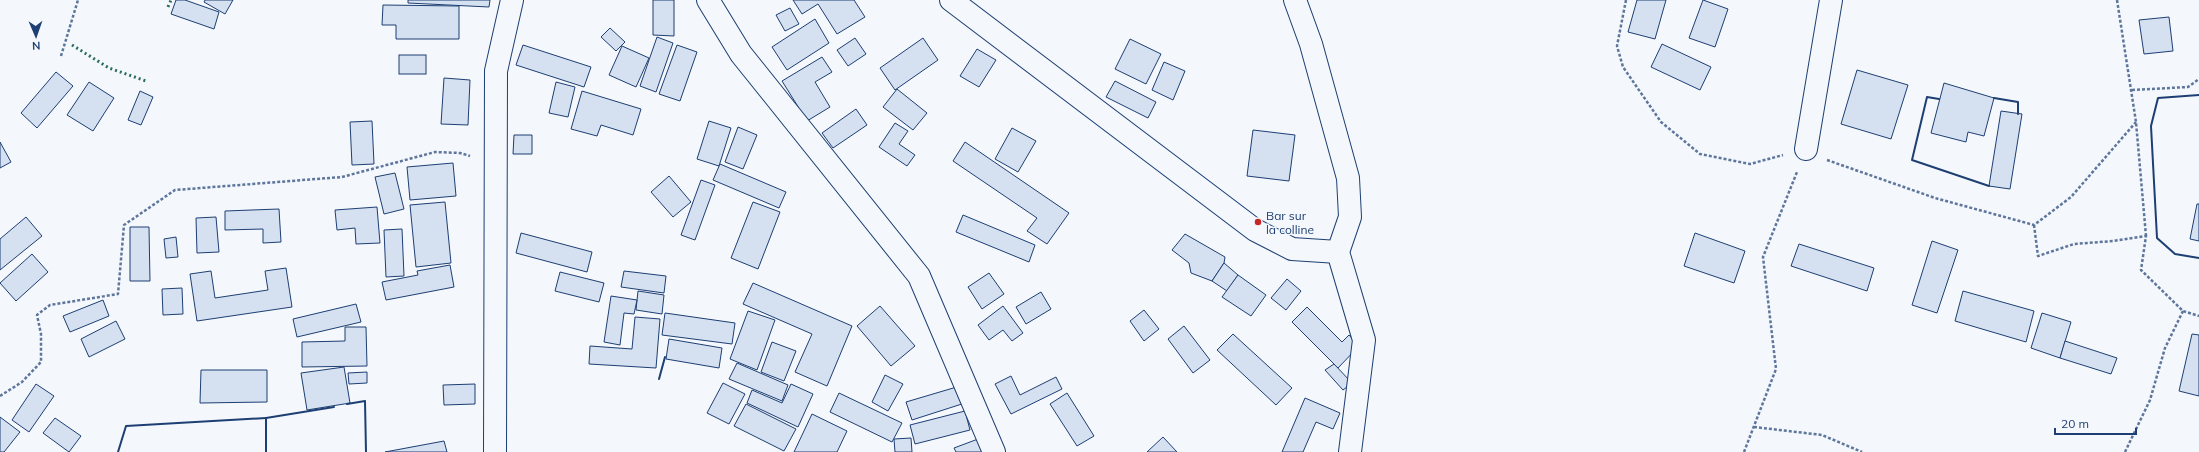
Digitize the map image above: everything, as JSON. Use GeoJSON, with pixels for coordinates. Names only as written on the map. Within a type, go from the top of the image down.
{"type":"FeatureCollection","features":[{"type":"Feature","properties":{"kind":"street"},"geometry":{"type":"LineString","coordinates":[[495,452],[496,71],[512,0]]}},
{"type":"Feature","properties":{"kind":"street"},"geometry":{"type":"LineString","coordinates":[[708,0],[742,54],[919,276],[994,452]]}},
{"type":"Feature","properties":{"kind":"street"},"geometry":{"type":"LineString","coordinates":[[951,0],[1255,230],[1292,249],[1338,252]]}},
{"type":"Feature","properties":{"kind":"street"},"geometry":{"type":"LineString","coordinates":[[1295,0],[1311,44],[1348,178],[1350,217],[1338,252],[1364,340],[1350,452]]}},
{"type":"Feature","properties":{"kind":"street"},"geometry":{"type":"LineString","coordinates":[[1806,149],[1831,0]]}},
{"type":"Feature","properties":{"kind":"path"},"geometry":{"type":"LineString","coordinates":[[61,56],[78,0]]}},
{"type":"Feature","properties":{"kind":"path"},"geometry":{"type":"LineString","coordinates":[[1626,0],[1617,46],[1623,67],[1661,122],[1700,154],[1750,164],[1806,149],[1827,160],[1935,198],[2034,225]]}},
{"type":"Feature","properties":{"kind":"path"},"geometry":{"type":"LineString","coordinates":[[2118,0],[2136,122],[2146,236],[2141,270],[2183,311],[2199,316]]}},
{"type":"Feature","properties":{"kind":"path"},"geometry":{"type":"LineString","coordinates":[[2132,90],[2188,87],[2199,79]]}},
{"type":"Feature","properties":{"kind":"path"},"geometry":{"type":"LineString","coordinates":[[2034,225],[2071,197],[2136,122]]}},
{"type":"Feature","properties":{"kind":"path"},"geometry":{"type":"LineString","coordinates":[[1744,452],[1776,369],[1763,257],[1806,149]]}},
{"type":"Feature","properties":{"kind":"path"},"geometry":{"type":"LineString","coordinates":[[0,396],[22,382],[41,362],[41,334],[37,315],[50,305],[118,294],[124,225],[175,190],[342,177],[435,152],[460,153],[496,162]]}},
{"type":"Feature","properties":{"kind":"path"},"geometry":{"type":"LineString","coordinates":[[2034,225],[2038,256],[2074,244],[2113,241],[2146,236]]}},
{"type":"Feature","properties":{"kind":"path"},"geometry":{"type":"LineString","coordinates":[[2125,452],[2150,400],[2165,348],[2183,311]]}},
{"type":"Feature","properties":{"kind":"path"},"geometry":{"type":"LineString","coordinates":[[1754,427],[1822,435],[1862,452]]}},
{"type":"Feature","properties":{"kind":"building"},"geometry":{"type":"Polygon","coordinates":[[[176,0],[185,0],[219,12],[214,29],[171,14],[176,0]]]}},
{"type":"Feature","properties":{"kind":"building"},"geometry":{"type":"Polygon","coordinates":[[[205,0],[233,0],[225,14],[204,2],[205,0]]]}},
{"type":"Feature","properties":{"kind":"building"},"geometry":{"type":"Polygon","coordinates":[[[408,0],[490,0],[489,7],[408,3],[408,0]]]}},
{"type":"Feature","properties":{"kind":"building"},"geometry":{"type":"Polygon","coordinates":[[[653,0],[674,0],[674,36],[653,35],[653,0]]]}},
{"type":"Feature","properties":{"kind":"building"},"geometry":{"type":"Polygon","coordinates":[[[793,0],[854,0],[865,17],[837,34],[818,4],[802,14],[793,0]]]}},
{"type":"Feature","properties":{"kind":"building"},"geometry":{"type":"Polygon","coordinates":[[[1637,0],[1666,0],[1655,39],[1628,32],[1637,0]]]}},
{"type":"Feature","properties":{"kind":"building"},"geometry":{"type":"Polygon","coordinates":[[[1703,0],[1728,9],[1715,47],[1689,38],[1703,0]]]}},
{"type":"Feature","properties":{"kind":"building"},"geometry":{"type":"Polygon","coordinates":[[[383,5],[459,6],[459,39],[396,39],[396,25],[382,25],[383,5]]]}},
{"type":"Feature","properties":{"kind":"building"},"geometry":{"type":"Polygon","coordinates":[[[790,8],[799,24],[785,31],[776,15],[790,8]]]}},
{"type":"Feature","properties":{"kind":"building"},"geometry":{"type":"Polygon","coordinates":[[[2169,17],[2173,51],[2144,54],[2139,20],[2169,17]]]}},
{"type":"Feature","properties":{"kind":"building"},"geometry":{"type":"Polygon","coordinates":[[[815,19],[829,43],[787,70],[772,47],[815,19]]]}},
{"type":"Feature","properties":{"kind":"building"},"geometry":{"type":"Polygon","coordinates":[[[610,28],[625,42],[616,51],[601,37],[610,28]]]}},
{"type":"Feature","properties":{"kind":"building"},"geometry":{"type":"Polygon","coordinates":[[[657,37],[673,43],[656,92],[640,86],[657,37]]]}},
{"type":"Feature","properties":{"kind":"building"},"geometry":{"type":"Polygon","coordinates":[[[855,38],[866,54],[848,66],[837,50],[855,38]]]}},
{"type":"Feature","properties":{"kind":"building"},"geometry":{"type":"Polygon","coordinates":[[[923,38],[938,60],[895,90],[880,68],[923,38]]]}},
{"type":"Feature","properties":{"kind":"building"},"geometry":{"type":"Polygon","coordinates":[[[1130,39],[1161,54],[1146,84],[1115,69],[1130,39]]]}},
{"type":"Feature","properties":{"kind":"building"},"geometry":{"type":"Polygon","coordinates":[[[1662,44],[1711,67],[1700,90],[1651,67],[1662,44]]]}},
{"type":"Feature","properties":{"kind":"building"},"geometry":{"type":"Polygon","coordinates":[[[523,45],[591,67],[584,87],[516,65],[523,45]]]}},
{"type":"Feature","properties":{"kind":"building"},"geometry":{"type":"Polygon","coordinates":[[[677,45],[697,52],[680,101],[659,94],[677,45]]]}},
{"type":"Feature","properties":{"kind":"building"},"geometry":{"type":"Polygon","coordinates":[[[622,46],[649,58],[636,87],[609,75],[622,46]]]}},
{"type":"Feature","properties":{"kind":"building"},"geometry":{"type":"Polygon","coordinates":[[[977,49],[996,60],[979,87],[960,76],[977,49]]]}},
{"type":"Feature","properties":{"kind":"building"},"geometry":{"type":"Polygon","coordinates":[[[399,55],[426,55],[426,74],[399,74],[399,55]]]}},
{"type":"Feature","properties":{"kind":"building"},"geometry":{"type":"Polygon","coordinates":[[[822,57],[832,72],[815,82],[830,107],[807,121],[782,81],[822,57]]]}},
{"type":"Feature","properties":{"kind":"building"},"geometry":{"type":"Polygon","coordinates":[[[1164,62],[1185,71],[1173,100],[1152,90],[1164,62]]]}},
{"type":"Feature","properties":{"kind":"building"},"geometry":{"type":"Polygon","coordinates":[[[1857,70],[1908,85],[1891,139],[1841,124],[1857,70]]]}},
{"type":"Feature","properties":{"kind":"building"},"geometry":{"type":"Polygon","coordinates":[[[56,72],[73,86],[37,128],[21,113],[56,72]]]}},
{"type":"Feature","properties":{"kind":"building"},"geometry":{"type":"Polygon","coordinates":[[[444,78],[470,80],[468,125],[441,124],[444,78]]]}},
{"type":"Feature","properties":{"kind":"building"},"geometry":{"type":"Polygon","coordinates":[[[1115,81],[1156,102],[1148,118],[1106,97],[1115,81]]]}},
{"type":"Feature","properties":{"kind":"building"},"geometry":{"type":"Polygon","coordinates":[[[89,82],[114,98],[93,131],[67,115],[89,82]]]}},
{"type":"Feature","properties":{"kind":"building"},"geometry":{"type":"Polygon","coordinates":[[[556,82],[575,87],[568,117],[549,113],[556,82]]]}},
{"type":"Feature","properties":{"kind":"building"},"geometry":{"type":"Polygon","coordinates":[[[1944,83],[1994,98],[1984,136],[1968,132],[1966,142],[1931,133],[1944,83]]]}},
{"type":"Feature","properties":{"kind":"building"},"geometry":{"type":"Polygon","coordinates":[[[897,89],[927,113],[913,130],[883,107],[897,89]]]}},
{"type":"Feature","properties":{"kind":"building"},"geometry":{"type":"Polygon","coordinates":[[[140,91],[153,97],[141,125],[128,120],[140,91]]]}},
{"type":"Feature","properties":{"kind":"building"},"geometry":{"type":"Polygon","coordinates":[[[582,91],[641,109],[633,135],[601,125],[597,136],[571,129],[582,91]]]}},
{"type":"Feature","properties":{"kind":"building"},"geometry":{"type":"Polygon","coordinates":[[[856,109],[867,125],[833,148],[822,133],[856,109]]]}},
{"type":"Feature","properties":{"kind":"building"},"geometry":{"type":"Polygon","coordinates":[[[2001,111],[2022,114],[2010,189],[1989,186],[2001,111]]]}},
{"type":"Feature","properties":{"kind":"building"},"geometry":{"type":"Polygon","coordinates":[[[372,121],[374,164],[352,165],[350,122],[372,121]]]}},
{"type":"Feature","properties":{"kind":"building"},"geometry":{"type":"Polygon","coordinates":[[[709,121],[731,128],[719,166],[697,159],[709,121]]]}},
{"type":"Feature","properties":{"kind":"building"},"geometry":{"type":"Polygon","coordinates":[[[895,123],[908,131],[899,144],[915,155],[907,166],[879,147],[895,123]]]}},
{"type":"Feature","properties":{"kind":"building"},"geometry":{"type":"Polygon","coordinates":[[[738,127],[757,135],[743,169],[725,162],[738,127]]]}},
{"type":"Feature","properties":{"kind":"building"},"geometry":{"type":"Polygon","coordinates":[[[1012,128],[1036,141],[1018,172],[995,159],[1012,128]]]}},
{"type":"Feature","properties":{"kind":"building"},"geometry":{"type":"Polygon","coordinates":[[[1253,130],[1295,135],[1289,181],[1247,176],[1253,130]]]}},
{"type":"Feature","properties":{"kind":"building"},"geometry":{"type":"Polygon","coordinates":[[[514,135],[532,135],[532,154],[513,154],[514,135]]]}},
{"type":"Feature","properties":{"kind":"building"},"geometry":{"type":"Polygon","coordinates":[[[0,142],[11,162],[0,168],[0,142]]]}},
{"type":"Feature","properties":{"kind":"building"},"geometry":{"type":"Polygon","coordinates":[[[965,142],[1069,213],[1047,244],[1027,231],[1037,218],[953,161],[965,142]]]}},
{"type":"Feature","properties":{"kind":"building"},"geometry":{"type":"Polygon","coordinates":[[[453,163],[456,196],[410,200],[407,167],[453,163]]]}},
{"type":"Feature","properties":{"kind":"building"},"geometry":{"type":"Polygon","coordinates":[[[720,164],[786,192],[779,208],[713,180],[720,164]]]}},
{"type":"Feature","properties":{"kind":"building"},"geometry":{"type":"Polygon","coordinates":[[[395,173],[404,209],[384,214],[375,177],[395,173]]]}},
{"type":"Feature","properties":{"kind":"building"},"geometry":{"type":"Polygon","coordinates":[[[669,176],[691,202],[673,217],[651,192],[669,176]]]}},
{"type":"Feature","properties":{"kind":"building"},"geometry":{"type":"Polygon","coordinates":[[[701,180],[715,185],[695,240],[681,235],[701,180]]]}},
{"type":"Feature","properties":{"kind":"building"},"geometry":{"type":"Polygon","coordinates":[[[445,202],[451,263],[416,267],[410,205],[445,202]]]}},
{"type":"Feature","properties":{"kind":"building"},"geometry":{"type":"Polygon","coordinates":[[[753,202],[780,212],[758,269],[731,258],[753,202]]]}},
{"type":"Feature","properties":{"kind":"building"},"geometry":{"type":"Polygon","coordinates":[[[2197,204],[2199,204],[2199,241],[2190,239],[2197,204]]]}},
{"type":"Feature","properties":{"kind":"building"},"geometry":{"type":"Polygon","coordinates":[[[377,207],[380,243],[356,244],[355,228],[337,230],[335,210],[377,207]]]}},
{"type":"Feature","properties":{"kind":"building"},"geometry":{"type":"Polygon","coordinates":[[[279,209],[281,242],[263,243],[263,229],[225,230],[225,211],[279,209]]]}},
{"type":"Feature","properties":{"kind":"building"},"geometry":{"type":"Polygon","coordinates":[[[963,215],[1035,245],[1029,262],[956,232],[963,215]]]}},
{"type":"Feature","properties":{"kind":"building"},"geometry":{"type":"Polygon","coordinates":[[[26,217],[42,236],[0,270],[0,239],[26,217]]]}},
{"type":"Feature","properties":{"kind":"building"},"geometry":{"type":"Polygon","coordinates":[[[216,217],[219,252],[197,253],[196,218],[216,217]]]}},
{"type":"Feature","properties":{"kind":"building"},"geometry":{"type":"Polygon","coordinates":[[[130,227],[149,227],[150,281],[130,281],[130,227]]]}},
{"type":"Feature","properties":{"kind":"building"},"geometry":{"type":"Polygon","coordinates":[[[402,229],[404,276],[386,277],[384,230],[402,229]]]}},
{"type":"Feature","properties":{"kind":"building"},"geometry":{"type":"Polygon","coordinates":[[[521,233],[592,252],[587,272],[516,253],[521,233]]]}},
{"type":"Feature","properties":{"kind":"building"},"geometry":{"type":"Polygon","coordinates":[[[1695,233],[1745,251],[1734,283],[1684,266],[1695,233]]]}},
{"type":"Feature","properties":{"kind":"building"},"geometry":{"type":"Polygon","coordinates":[[[1185,234],[1225,257],[1224,263],[1212,281],[1191,273],[1189,263],[1172,250],[1185,234]]]}},
{"type":"Feature","properties":{"kind":"building"},"geometry":{"type":"Polygon","coordinates":[[[176,237],[178,257],[166,258],[164,239],[176,237]]]}},
{"type":"Feature","properties":{"kind":"building"},"geometry":{"type":"Polygon","coordinates":[[[1932,241],[1958,250],[1937,313],[1912,305],[1932,241]]]}},
{"type":"Feature","properties":{"kind":"building"},"geometry":{"type":"Polygon","coordinates":[[[1799,244],[1874,268],[1867,291],[1791,266],[1799,244]]]}},
{"type":"Feature","properties":{"kind":"building"},"geometry":{"type":"Polygon","coordinates":[[[32,254],[48,272],[16,301],[0,283],[32,254]]]}},
{"type":"Feature","properties":{"kind":"building"},"geometry":{"type":"Polygon","coordinates":[[[1224,263],[1238,275],[1227,291],[1212,281],[1224,263]]]}},
{"type":"Feature","properties":{"kind":"building"},"geometry":{"type":"Polygon","coordinates":[[[450,265],[454,287],[386,300],[382,282],[418,275],[417,271],[450,265]]]}},
{"type":"Feature","properties":{"kind":"building"},"geometry":{"type":"Polygon","coordinates":[[[286,268],[292,307],[197,321],[190,274],[211,271],[215,298],[268,290],[265,271],[286,268]]]}},
{"type":"Feature","properties":{"kind":"building"},"geometry":{"type":"Polygon","coordinates":[[[624,271],[666,276],[664,293],[621,287],[624,271]]]}},
{"type":"Feature","properties":{"kind":"building"},"geometry":{"type":"Polygon","coordinates":[[[560,272],[604,283],[599,302],[555,291],[560,272]]]}},
{"type":"Feature","properties":{"kind":"building"},"geometry":{"type":"Polygon","coordinates":[[[989,273],[1004,294],[982,309],[968,287],[989,273]]]}},
{"type":"Feature","properties":{"kind":"building"},"geometry":{"type":"Polygon","coordinates":[[[1238,275],[1266,295],[1251,316],[1222,297],[1238,275]]]}},
{"type":"Feature","properties":{"kind":"building"},"geometry":{"type":"Polygon","coordinates":[[[1287,279],[1301,291],[1286,310],[1271,298],[1287,279]]]}},
{"type":"Feature","properties":{"kind":"building"},"geometry":{"type":"Polygon","coordinates":[[[753,283],[852,326],[827,386],[795,372],[812,334],[743,304],[753,283]]]}},
{"type":"Feature","properties":{"kind":"building"},"geometry":{"type":"Polygon","coordinates":[[[182,288],[183,314],[163,315],[162,289],[182,288]]]}},
{"type":"Feature","properties":{"kind":"building"},"geometry":{"type":"Polygon","coordinates":[[[638,291],[664,295],[662,314],[636,310],[638,291]]]}},
{"type":"Feature","properties":{"kind":"building"},"geometry":{"type":"Polygon","coordinates":[[[1963,291],[2034,311],[2026,342],[1955,321],[1963,291]]]}},
{"type":"Feature","properties":{"kind":"building"},"geometry":{"type":"Polygon","coordinates":[[[1041,292],[1051,309],[1026,324],[1016,307],[1041,292]]]}},
{"type":"Feature","properties":{"kind":"building"},"geometry":{"type":"Polygon","coordinates":[[[611,296],[637,300],[634,314],[624,313],[620,345],[604,342],[611,296]]]}},
{"type":"Feature","properties":{"kind":"building"},"geometry":{"type":"Polygon","coordinates":[[[103,300],[109,316],[70,332],[63,316],[103,300]]]}},
{"type":"Feature","properties":{"kind":"building"},"geometry":{"type":"Polygon","coordinates":[[[356,304],[361,322],[297,337],[293,319],[356,304]]]}},
{"type":"Feature","properties":{"kind":"building"},"geometry":{"type":"Polygon","coordinates":[[[880,306],[915,346],[891,366],[857,326],[880,306]]]}},
{"type":"Feature","properties":{"kind":"building"},"geometry":{"type":"Polygon","coordinates":[[[1003,306],[1023,333],[1012,341],[1003,330],[989,340],[978,325],[1003,306]]]}},
{"type":"Feature","properties":{"kind":"building"},"geometry":{"type":"Polygon","coordinates":[[[1307,307],[1342,342],[1349,335],[1359,346],[1338,368],[1292,322],[1307,307]]]}},
{"type":"Feature","properties":{"kind":"building"},"geometry":{"type":"Polygon","coordinates":[[[1144,310],[1159,329],[1144,341],[1130,321],[1144,310]]]}},
{"type":"Feature","properties":{"kind":"building"},"geometry":{"type":"Polygon","coordinates":[[[748,311],[775,320],[757,370],[730,359],[748,311]]]}},
{"type":"Feature","properties":{"kind":"building"},"geometry":{"type":"Polygon","coordinates":[[[665,313],[735,323],[732,344],[662,335],[665,313]]]}},
{"type":"Feature","properties":{"kind":"building"},"geometry":{"type":"Polygon","coordinates":[[[2042,313],[2071,322],[2060,358],[2031,348],[2042,313]]]}},
{"type":"Feature","properties":{"kind":"building"},"geometry":{"type":"Polygon","coordinates":[[[635,317],[660,319],[656,368],[589,364],[590,346],[632,349],[635,317]]]}},
{"type":"Feature","properties":{"kind":"building"},"geometry":{"type":"Polygon","coordinates":[[[116,321],[125,339],[89,357],[81,339],[116,321]]]}},
{"type":"Feature","properties":{"kind":"building"},"geometry":{"type":"Polygon","coordinates":[[[1184,326],[1210,360],[1193,373],[1168,339],[1184,326]]]}},
{"type":"Feature","properties":{"kind":"building"},"geometry":{"type":"Polygon","coordinates":[[[345,327],[366,327],[367,366],[302,367],[302,342],[345,341],[345,327]]]}},
{"type":"Feature","properties":{"kind":"building"},"geometry":{"type":"Polygon","coordinates":[[[1233,334],[1292,388],[1276,405],[1217,350],[1233,334]]]}},
{"type":"Feature","properties":{"kind":"building"},"geometry":{"type":"Polygon","coordinates":[[[2192,334],[2199,335],[2199,396],[2179,391],[2192,334]]]}},
{"type":"Feature","properties":{"kind":"building"},"geometry":{"type":"Polygon","coordinates":[[[669,339],[722,348],[719,368],[666,359],[669,339]]]}},
{"type":"Feature","properties":{"kind":"building"},"geometry":{"type":"Polygon","coordinates":[[[2065,341],[2117,358],[2111,374],[2060,358],[2065,341]]]}},
{"type":"Feature","properties":{"kind":"building"},"geometry":{"type":"Polygon","coordinates":[[[772,342],[796,351],[784,381],[761,372],[772,342]]]}},
{"type":"Feature","properties":{"kind":"building"},"geometry":{"type":"Polygon","coordinates":[[[737,363],[788,385],[782,401],[729,379],[737,363]]]}},
{"type":"Feature","properties":{"kind":"building"},"geometry":{"type":"Polygon","coordinates":[[[1334,364],[1352,383],[1343,390],[1325,370],[1334,364]]]}},
{"type":"Feature","properties":{"kind":"building"},"geometry":{"type":"Polygon","coordinates":[[[344,367],[350,403],[307,410],[301,373],[344,367]]]}},
{"type":"Feature","properties":{"kind":"building"},"geometry":{"type":"Polygon","coordinates":[[[201,370],[267,370],[267,402],[200,403],[201,370]]]}},
{"type":"Feature","properties":{"kind":"building"},"geometry":{"type":"Polygon","coordinates":[[[367,372],[367,383],[349,384],[348,373],[367,372]]]}},
{"type":"Feature","properties":{"kind":"building"},"geometry":{"type":"Polygon","coordinates":[[[885,375],[903,384],[888,411],[872,402],[885,375]]]}},
{"type":"Feature","properties":{"kind":"building"},"geometry":{"type":"Polygon","coordinates":[[[1011,376],[1020,395],[1056,377],[1062,389],[1011,414],[995,384],[1011,376]]]}},
{"type":"Feature","properties":{"kind":"building"},"geometry":{"type":"Polygon","coordinates":[[[723,383],[745,394],[729,424],[707,413],[723,383]]]}},
{"type":"Feature","properties":{"kind":"building"},"geometry":{"type":"Polygon","coordinates":[[[36,384],[54,396],[29,432],[12,420],[36,384]]]}},
{"type":"Feature","properties":{"kind":"building"},"geometry":{"type":"Polygon","coordinates":[[[475,384],[475,404],[444,405],[443,385],[475,384]]]}},
{"type":"Feature","properties":{"kind":"building"},"geometry":{"type":"Polygon","coordinates":[[[791,384],[813,394],[798,427],[747,403],[752,390],[782,403],[791,384]]]}},
{"type":"Feature","properties":{"kind":"building"},"geometry":{"type":"Polygon","coordinates":[[[960,386],[965,403],[912,420],[906,402],[960,386]]]}},
{"type":"Feature","properties":{"kind":"building"},"geometry":{"type":"Polygon","coordinates":[[[839,393],[902,423],[892,442],[830,412],[839,393]]]}},
{"type":"Feature","properties":{"kind":"building"},"geometry":{"type":"Polygon","coordinates":[[[1067,393],[1094,436],[1077,446],[1050,404],[1067,393]]]}},
{"type":"Feature","properties":{"kind":"building"},"geometry":{"type":"Polygon","coordinates":[[[1305,398],[1340,413],[1333,429],[1316,422],[1303,452],[1282,452],[1305,398]]]}},
{"type":"Feature","properties":{"kind":"building"},"geometry":{"type":"Polygon","coordinates":[[[746,404],[796,429],[784,451],[734,426],[746,404]]]}},
{"type":"Feature","properties":{"kind":"building"},"geometry":{"type":"Polygon","coordinates":[[[965,411],[970,430],[915,444],[910,425],[965,411]]]}},
{"type":"Feature","properties":{"kind":"building"},"geometry":{"type":"Polygon","coordinates":[[[812,414],[847,431],[837,452],[794,452],[812,414]]]}},
{"type":"Feature","properties":{"kind":"building"},"geometry":{"type":"Polygon","coordinates":[[[0,417],[20,432],[4,452],[0,452],[0,417]]]}},
{"type":"Feature","properties":{"kind":"building"},"geometry":{"type":"Polygon","coordinates":[[[55,418],[81,436],[69,452],[43,433],[55,418]]]}},
{"type":"Feature","properties":{"kind":"building"},"geometry":{"type":"Polygon","coordinates":[[[1163,437],[1177,452],[1147,452],[1163,437]]]}},
{"type":"Feature","properties":{"kind":"building"},"geometry":{"type":"Polygon","coordinates":[[[911,438],[912,452],[895,452],[894,439],[911,438]]]}},
{"type":"Feature","properties":{"kind":"building"},"geometry":{"type":"Polygon","coordinates":[[[978,439],[984,452],[956,452],[954,448],[978,439]]]}},
{"type":"Feature","properties":{"kind":"building"},"geometry":{"type":"Polygon","coordinates":[[[444,441],[447,452],[385,452],[444,441]]]}},
{"type":"Feature","properties":{"kind":"hedge"},"geometry":{"type":"LineString","coordinates":[[168,7],[171,0]]}},
{"type":"Feature","properties":{"kind":"hedge"},"geometry":{"type":"LineString","coordinates":[[72,45],[109,68],[146,81]]}},
{"type":"Feature","properties":{"kind":"wall"},"geometry":{"type":"LineString","coordinates":[[2199,95],[2158,98],[2151,126],[2157,238],[2175,254],[2199,258]]}},
{"type":"Feature","properties":{"kind":"wall"},"geometry":{"type":"LineString","coordinates":[[1939,99],[1927,97],[1912,160],[1989,186]]}},
{"type":"Feature","properties":{"kind":"wall"},"geometry":{"type":"LineString","coordinates":[[1994,98],[2018,102],[2018,114]]}},
{"type":"Feature","properties":{"kind":"wall"},"geometry":{"type":"LineString","coordinates":[[659,379],[665,357]]}},
{"type":"Feature","properties":{"kind":"wall"},"geometry":{"type":"LineString","coordinates":[[347,404],[365,401],[366,452]]}},
{"type":"Feature","properties":{"kind":"wall"},"geometry":{"type":"LineString","coordinates":[[266,452],[266,418],[334,407]]}},
{"type":"Feature","properties":{"kind":"wall"},"geometry":{"type":"LineString","coordinates":[[118,452],[126,426],[266,418]]}},
{"type":"Feature","properties":{"kind":"place","name":"Bar sur la colline"},"geometry":{"type":"Point","coordinates":[1258,222]}}]}
